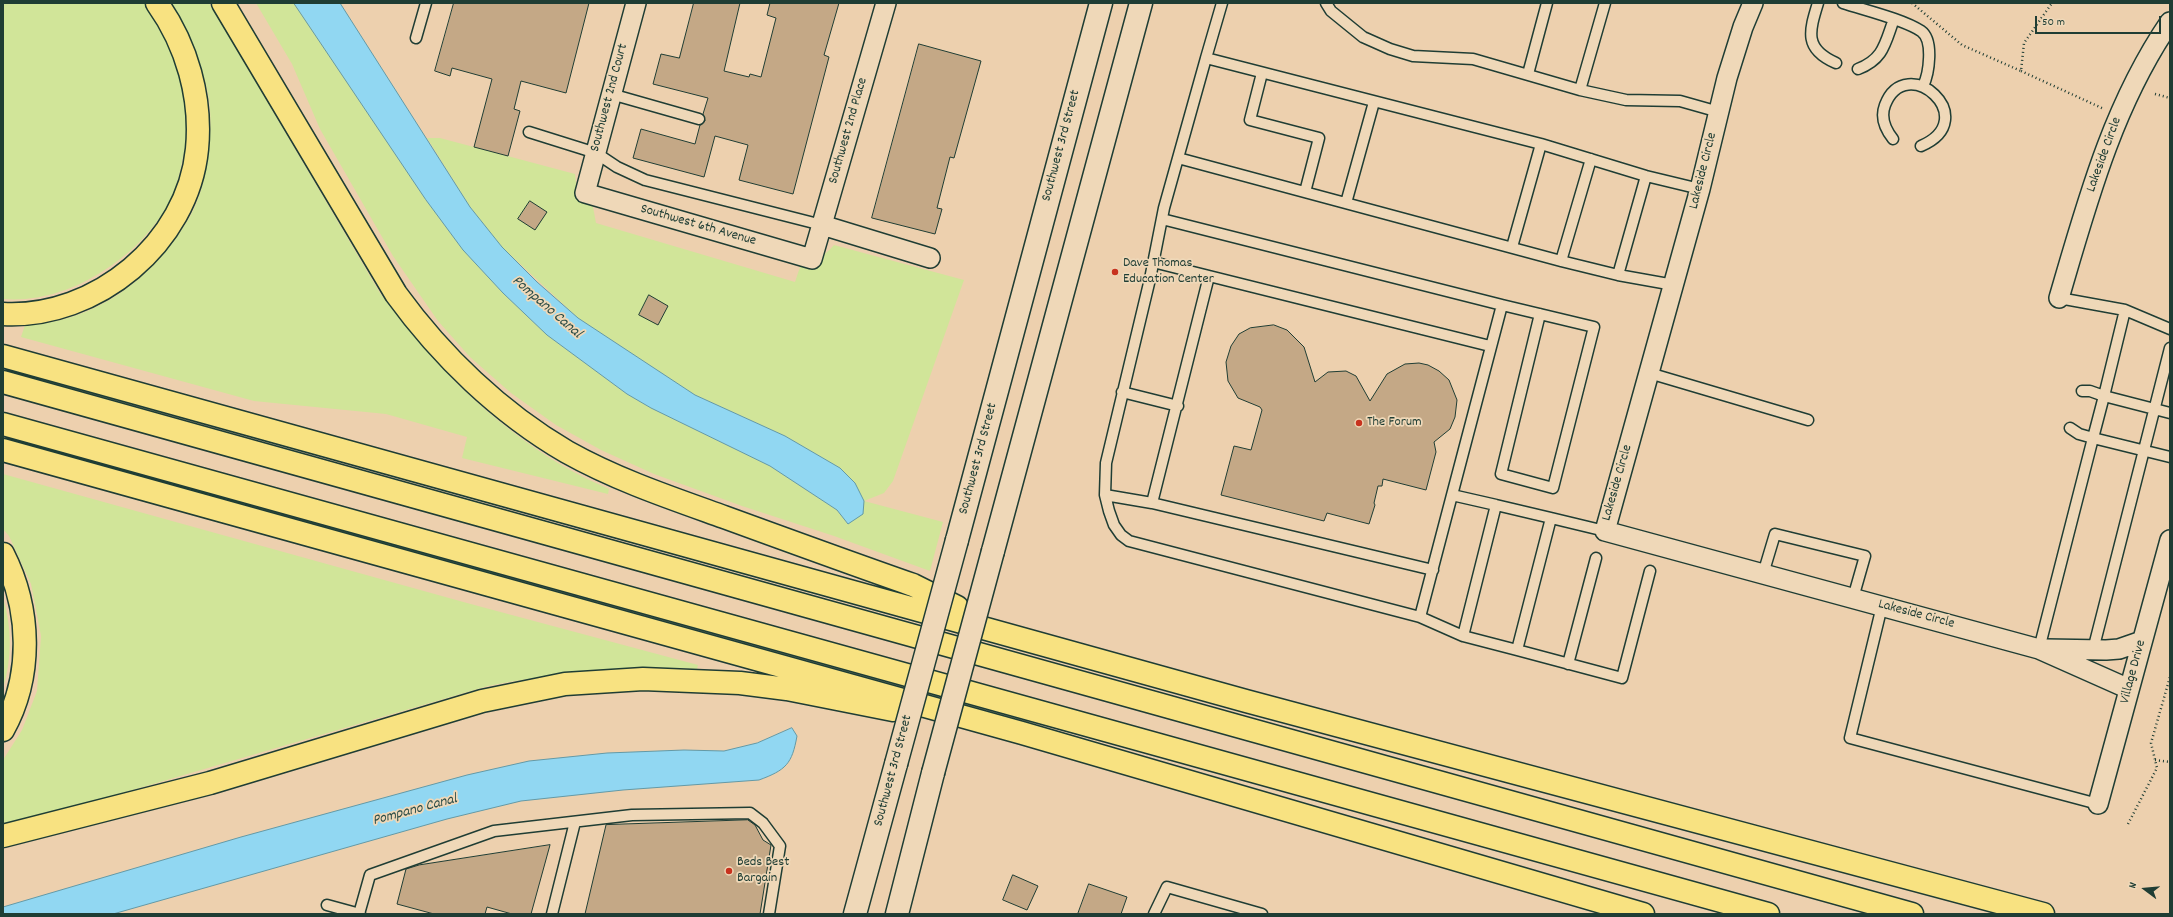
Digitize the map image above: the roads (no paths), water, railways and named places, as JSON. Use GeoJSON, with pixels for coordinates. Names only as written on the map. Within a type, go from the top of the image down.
{"type":"FeatureCollection","features":[{"type":"Feature","properties":{"kind":"highway"},"geometry":{"type":"LineString","coordinates":[[3,314],[34,313],[61,307],[96,293],[112,284],[126,274],[151,249],[171,222],[179,208],[190,178],[197,150],[197,104],[185,57],[157,3]]}},
{"type":"Feature","properties":{"kind":"highway"},"geometry":{"type":"LineString","coordinates":[[223,3],[396,294],[429,337],[513,414],[566,451],[624,480],[913,585],[1029,641]]}},
{"type":"Feature","properties":{"kind":"highway"},"geometry":{"type":"LineString","coordinates":[[3,356],[1246,701],[2043,914]]}},
{"type":"Feature","properties":{"kind":"highway"},"geometry":{"type":"LineString","coordinates":[[3,382],[1912,914]]}},
{"type":"Feature","properties":{"kind":"highway"},"geometry":{"type":"LineString","coordinates":[[3,424],[1768,914]]}},
{"type":"Feature","properties":{"kind":"highway"},"geometry":{"type":"LineString","coordinates":[[3,450],[1022,733],[1643,914]]}},
{"type":"Feature","properties":{"kind":"highway"},"geometry":{"type":"LineString","coordinates":[[3,554],[12,573],[20,600],[25,642],[23,669],[18,697],[3,730]]}},
{"type":"Feature","properties":{"kind":"highway"},"geometry":{"type":"LineString","coordinates":[[3,836],[210,783],[482,701],[536,689],[593,681],[665,680],[763,685],[1022,733]]}},
{"type":"Feature","properties":{"kind":"highway"},"geometry":{"type":"LineString","coordinates":[[3,851],[117,817],[210,783]]}},
{"type":"Feature","properties":{"kind":"street","name":"Southwest 2nd Court"},"geometry":{"type":"LineString","coordinates":[[585,193],[636,3]]}},
{"type":"Feature","properties":{"kind":"street","name":"Southwest 2nd Place"},"geometry":{"type":"LineString","coordinates":[[812,259],[886,3]]}},
{"type":"Feature","properties":{"kind":"street","name":"Southwest 3rd Street"},"geometry":{"type":"LineString","coordinates":[[855,914],[1101,3]]}},
{"type":"Feature","properties":{"kind":"street"},"geometry":{"type":"LineString","coordinates":[[897,914],[933,773],[1141,3]]}},
{"type":"Feature","properties":{"kind":"street","name":"Lakeside Circle"},"geometry":{"type":"LineString","coordinates":[[1753,3],[1743,27],[1719,112],[1674,285],[1605,531],[2039,649],[2129,689]]}},
{"type":"Feature","properties":{"kind":"street","name":"Lakeside Circle"},"geometry":{"type":"LineString","coordinates":[[2059,298],[2088,203],[2120,113],[2148,58],[2170,22]]}},
{"type":"Feature","properties":{"kind":"street","name":"Southwest 6th Avenue"},"geometry":{"type":"LineString","coordinates":[[585,193],[812,259]]}},
{"type":"Feature","properties":{"kind":"street"},"geometry":{"type":"LineString","coordinates":[[822,225],[930,258]]}},
{"type":"Feature","properties":{"kind":"street","name":"Village Drive"},"geometry":{"type":"LineString","coordinates":[[2098,804],[2170,540]]}},
{"type":"Feature","properties":{"kind":"street","name":"Lakeside Circle"},"geometry":{"type":"LineString","coordinates":[[2039,649],[2119,649],[2142,641]]}},
{"type":"Feature","properties":{"kind":"lane"},"geometry":{"type":"LineString","coordinates":[[416,38],[426,3]]}},
{"type":"Feature","properties":{"kind":"lane"},"geometry":{"type":"LineString","coordinates":[[1222,3],[1162,219],[1106,463],[1105,495],[1114,524],[1121,535],[1129,541],[1420,617],[1463,636],[1622,678],[1650,571]]}},
{"type":"Feature","properties":{"kind":"lane"},"geometry":{"type":"LineString","coordinates":[[1326,3],[1331,11],[1363,37],[1390,49],[1413,56],[1473,59],[1580,90],[1626,100],[1680,101],[1719,112]]}},
{"type":"Feature","properties":{"kind":"lane"},"geometry":{"type":"LineString","coordinates":[[1528,74],[1547,3]]}},
{"type":"Feature","properties":{"kind":"lane"},"geometry":{"type":"LineString","coordinates":[[1580,90],[1605,3]]}},
{"type":"Feature","properties":{"kind":"lane"},"geometry":{"type":"LineString","coordinates":[[1818,3],[1810,30],[1813,46],[1825,58],[1836,63]]}},
{"type":"Feature","properties":{"kind":"lane"},"geometry":{"type":"LineString","coordinates":[[1843,3],[1894,19],[1922,31],[1929,44],[1927,78],[1923,86]]}},
{"type":"Feature","properties":{"kind":"lane"},"geometry":{"type":"LineString","coordinates":[[1858,69],[1871,64],[1880,54],[1894,19]]}},
{"type":"Feature","properties":{"kind":"lane"},"geometry":{"type":"LineString","coordinates":[[1206,58],[1541,144],[1646,176],[1700,189]]}},
{"type":"Feature","properties":{"kind":"lane"},"geometry":{"type":"LineString","coordinates":[[1262,73],[1250,120],[1319,138],[1305,192]]}},
{"type":"Feature","properties":{"kind":"lane"},"geometry":{"type":"LineString","coordinates":[[1893,139],[1887,131],[1883,121],[1883,110],[1887,100],[1894,92],[1903,87],[1913,85],[1923,86],[1932,91],[1939,98],[1944,107],[1945,117],[1938,135],[1930,142],[1921,146]]}},
{"type":"Feature","properties":{"kind":"lane"},"geometry":{"type":"LineString","coordinates":[[611,94],[698,119]]}},
{"type":"Feature","properties":{"kind":"lane"},"geometry":{"type":"LineString","coordinates":[[1346,203],[1374,102]]}},
{"type":"Feature","properties":{"kind":"lane"},"geometry":{"type":"LineString","coordinates":[[529,132],[596,153],[617,167],[645,180],[822,225]]}},
{"type":"Feature","properties":{"kind":"lane"},"geometry":{"type":"LineString","coordinates":[[1512,247],[1541,144]]}},
{"type":"Feature","properties":{"kind":"lane"},"geometry":{"type":"LineString","coordinates":[[1178,158],[1561,261],[1618,275],[1674,285]]}},
{"type":"Feature","properties":{"kind":"lane"},"geometry":{"type":"LineString","coordinates":[[1561,261],[1591,159]]}},
{"type":"Feature","properties":{"kind":"lane"},"geometry":{"type":"LineString","coordinates":[[1618,275],[1646,176]]}},
{"type":"Feature","properties":{"kind":"lane"},"geometry":{"type":"LineString","coordinates":[[1162,219],[1594,327],[1553,488],[1501,474],[1540,314]]}},
{"type":"Feature","properties":{"kind":"lane"},"geometry":{"type":"LineString","coordinates":[[1153,262],[1490,346]]}},
{"type":"Feature","properties":{"kind":"lane"},"geometry":{"type":"LineString","coordinates":[[1152,503],[1210,276]]}},
{"type":"Feature","properties":{"kind":"lane"},"geometry":{"type":"LineString","coordinates":[[2059,298],[2126,310],[2170,329]]}},
{"type":"Feature","properties":{"kind":"lane"},"geometry":{"type":"LineString","coordinates":[[1420,617],[1502,305]]}},
{"type":"Feature","properties":{"kind":"lane"},"geometry":{"type":"LineString","coordinates":[[2039,649],[2126,310]]}},
{"type":"Feature","properties":{"kind":"lane"},"geometry":{"type":"LineString","coordinates":[[2093,650],[2156,410],[2170,348]]}},
{"type":"Feature","properties":{"kind":"lane"},"geometry":{"type":"LineString","coordinates":[[1649,373],[1808,420]]}},
{"type":"Feature","properties":{"kind":"lane"},"geometry":{"type":"LineString","coordinates":[[2082,391],[2090,391],[2170,413]]}},
{"type":"Feature","properties":{"kind":"lane"},"geometry":{"type":"LineString","coordinates":[[1122,392],[1178,406]]}},
{"type":"Feature","properties":{"kind":"lane"},"geometry":{"type":"LineString","coordinates":[[2070,428],[2079,434],[2170,457]]}},
{"type":"Feature","properties":{"kind":"lane"},"geometry":{"type":"LineString","coordinates":[[1105,495],[1152,503],[1433,570]]}},
{"type":"Feature","properties":{"kind":"lane"},"geometry":{"type":"LineString","coordinates":[[1452,495],[1605,531]]}},
{"type":"Feature","properties":{"kind":"lane"},"geometry":{"type":"LineString","coordinates":[[1463,636],[1496,505]]}},
{"type":"Feature","properties":{"kind":"lane"},"geometry":{"type":"LineString","coordinates":[[1517,650],[1551,518]]}},
{"type":"Feature","properties":{"kind":"lane"},"geometry":{"type":"LineString","coordinates":[[1763,574],[1775,534],[1865,556],[1853,598]]}},
{"type":"Feature","properties":{"kind":"lane"},"geometry":{"type":"LineString","coordinates":[[1568,664],[1596,558]]}},
{"type":"Feature","properties":{"kind":"lane"},"geometry":{"type":"LineString","coordinates":[[1882,606],[1850,738],[2098,804]]}},
{"type":"Feature","properties":{"kind":"lane"},"geometry":{"type":"LineString","coordinates":[[327,905],[359,914],[370,875],[494,831],[632,815],[750,813],[763,822],[780,846],[769,914]]}},
{"type":"Feature","properties":{"kind":"lane"},"geometry":{"type":"LineString","coordinates":[[552,914],[575,822]]}},
{"type":"Feature","properties":{"kind":"lane"},"geometry":{"type":"LineString","coordinates":[[1154,914],[1167,887],[1262,914]]}},
{"type":"Feature","properties":{"kind":"water","name":"Pompano Canal"},"geometry":{"type":"Polygon","coordinates":[[[294,3],[340,3],[470,207],[502,247],[537,282],[578,318],[695,395],[785,436],[840,468],[855,483],[864,501],[863,514],[848,524],[837,510],[770,466],[651,408],[627,394],[547,335],[503,293],[463,250],[426,200],[294,3]]]}},
{"type":"Feature","properties":{"kind":"water","name":"Pompano Canal"},"geometry":{"type":"Polygon","coordinates":[[[792,728],[797,736],[790,760],[776,773],[759,780],[623,790],[521,801],[447,819],[113,914],[3,914],[3,907],[241,837],[467,775],[529,761],[607,753],[684,750],[724,751],[757,743],[792,728]]]}},
{"type":"Feature","properties":{"kind":"place","name":"Dave Thomas Education Center"},"geometry":{"type":"Point","coordinates":[1115,272]}},
{"type":"Feature","properties":{"kind":"place","name":"The Forum"},"geometry":{"type":"Point","coordinates":[1359,423]}},
{"type":"Feature","properties":{"kind":"place","name":"Beds Best Bargain"},"geometry":{"type":"Point","coordinates":[729,871]}}]}
